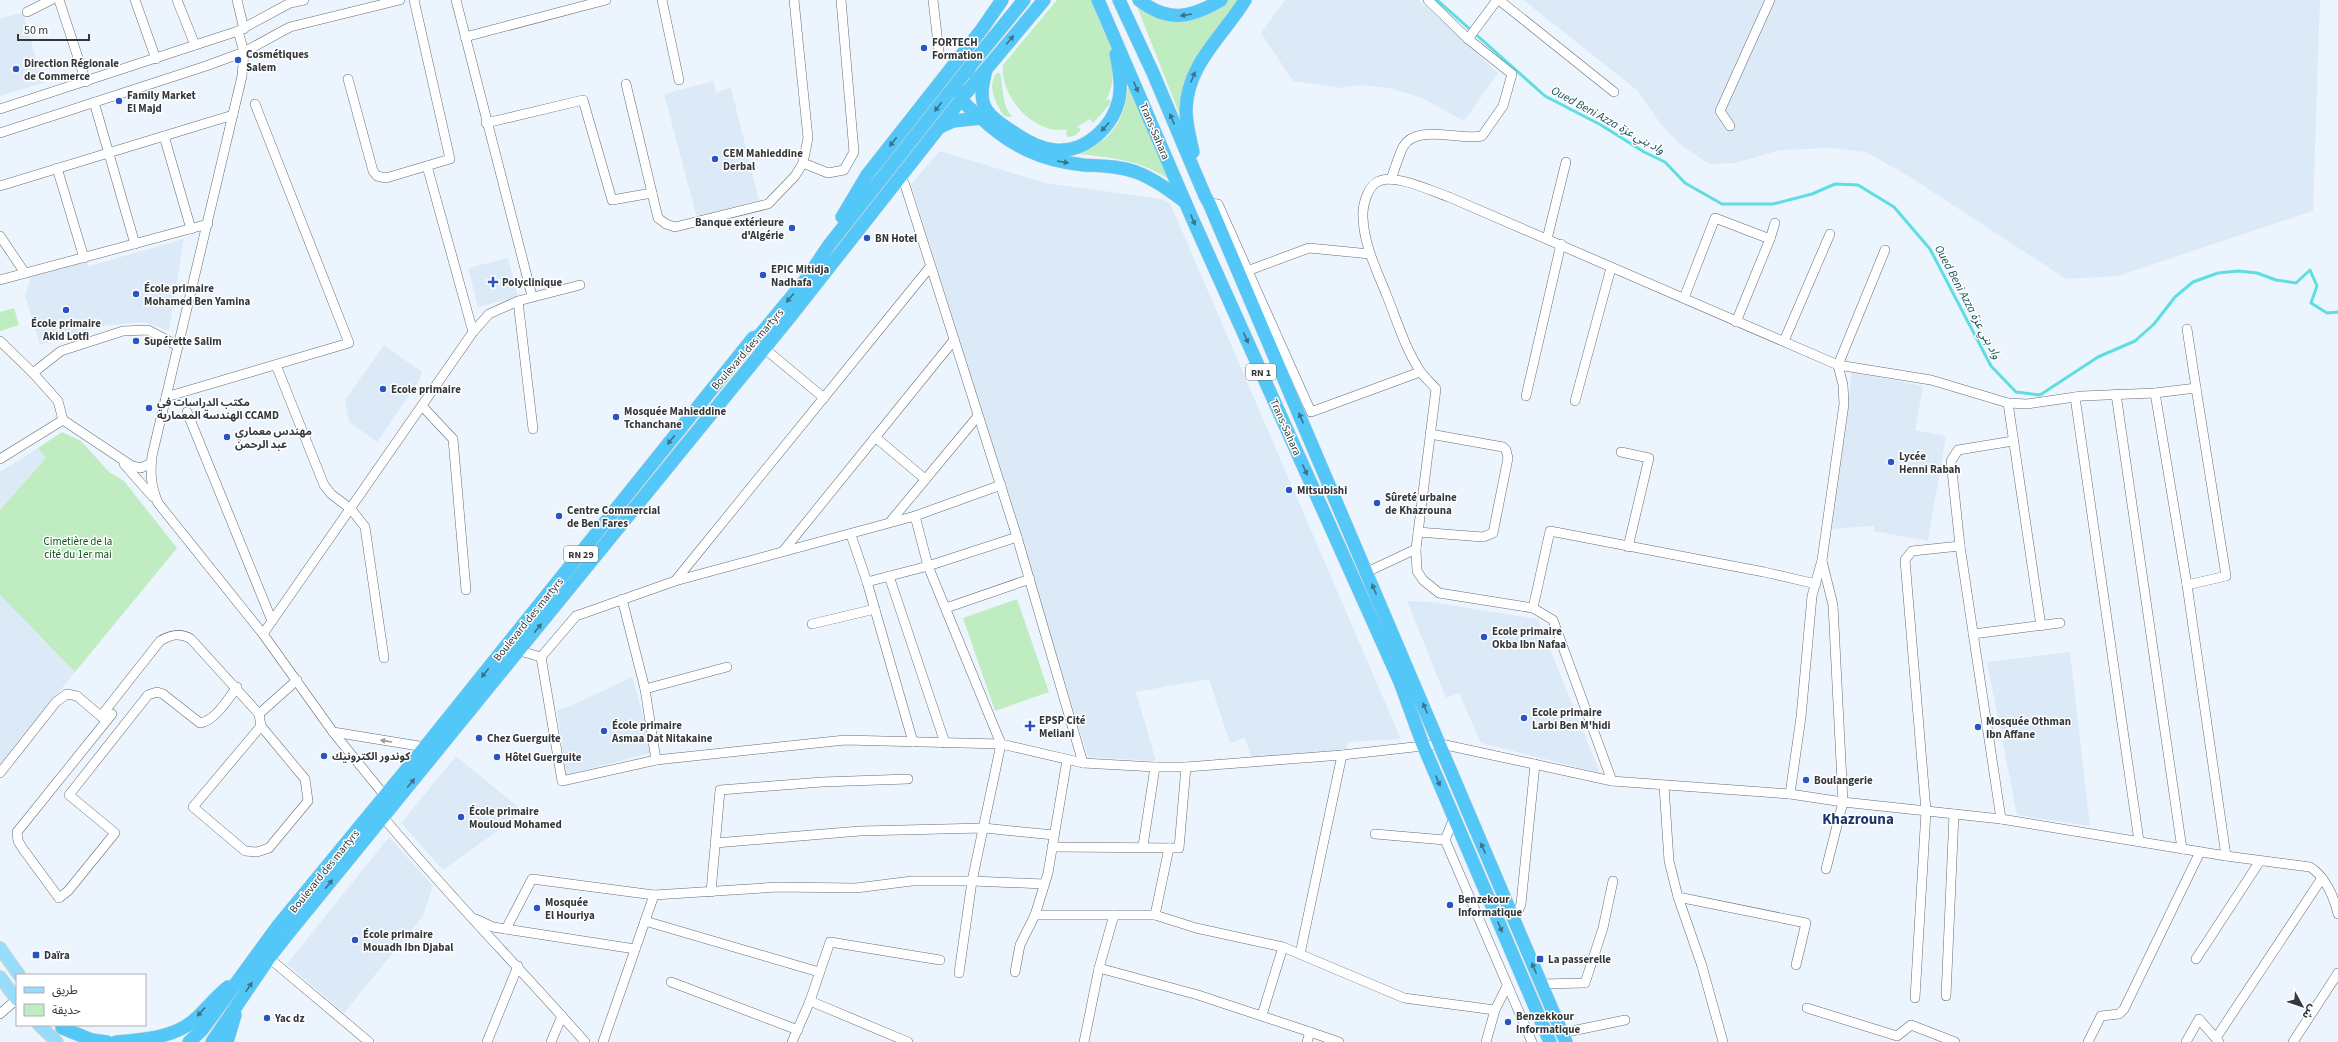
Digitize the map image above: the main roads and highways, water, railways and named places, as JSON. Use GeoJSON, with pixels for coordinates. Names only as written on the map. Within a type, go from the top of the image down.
{"type":"FeatureCollection","features":[{"type":"Feature","properties":{"kind":"highway"},"geometry":{"type":"LineString","coordinates":[[829,245],[846,210],[867,175],[982,29],[1002,0]]}},
{"type":"Feature","properties":{"kind":"highway"},"geometry":{"type":"LineString","coordinates":[[959,93],[970,65],[1024,0]]}},
{"type":"Feature","properties":{"kind":"highway"},"geometry":{"type":"LineString","coordinates":[[959,93],[986,70],[1044,0]]}},
{"type":"Feature","properties":{"kind":"highway","name":"Trans-Sahara"},"geometry":{"type":"LineString","coordinates":[[1098,0],[1186,202],[1400,682],[1423,745],[1550,1042]]}},
{"type":"Feature","properties":{"kind":"highway","name":"RN 1"},"geometry":{"type":"LineString","coordinates":[[1119,0],[1153,73],[1441,744],[1540,984],[1564,1037]]}},
{"type":"Feature","properties":{"kind":"highway"},"geometry":{"type":"LineString","coordinates":[[1139,0],[1157,12],[1180,16],[1202,11],[1221,0]]}},
{"type":"Feature","properties":{"kind":"highway"},"geometry":{"type":"LineString","coordinates":[[1207,200],[1189,135],[1186,109],[1188,97],[1191,84],[1201,61],[1245,0]]}},
{"type":"Feature","properties":{"kind":"highway"},"geometry":{"type":"LineString","coordinates":[[940,127],[953,121],[983,114],[1037,146],[1055,150],[1068,150],[1083,144],[1097,136],[1112,120],[1118,100],[1120,82],[1114,36]]}},
{"type":"Feature","properties":{"kind":"highway"},"geometry":{"type":"LineString","coordinates":[[983,114],[982,84],[986,70]]}},
{"type":"Feature","properties":{"kind":"highway"},"geometry":{"type":"LineString","coordinates":[[959,93],[983,114],[1004,138],[1034,155],[1062,162],[1124,169],[1136,172],[1160,184],[1186,202]]}},
{"type":"Feature","properties":{"kind":"highway","name":"Boulevard des martyrs"},"geometry":{"type":"LineString","coordinates":[[189,1042],[202,1030],[277,927],[425,747],[754,338],[759,336],[807,278],[829,245],[959,93]]}},
{"type":"Feature","properties":{"kind":"highway","name":"Boulevard des martyrs"},"geometry":{"type":"LineString","coordinates":[[212,1042],[269,958],[765,349],[940,127],[959,93]]}},
{"type":"Feature","properties":{"kind":"highway"},"geometry":{"type":"LineString","coordinates":[[116,1042],[139,1040],[182,1028],[193,1021],[216,996],[241,977]]}},
{"type":"Feature","properties":{"kind":"highway"},"geometry":{"type":"LineString","coordinates":[[227,1042],[239,1002]]}},
{"type":"Feature","properties":{"kind":"highway"},"geometry":{"type":"LineString","coordinates":[[60,1026],[92,1040],[107,1042]]}},
{"type":"Feature","properties":{"kind":"main road"},"geometry":{"type":"LineString","coordinates":[[0,948],[18,974]]}},
{"type":"Feature","properties":{"kind":"main road"},"geometry":{"type":"LineString","coordinates":[[0,977],[16,999]]}},
{"type":"Feature","properties":{"kind":"main road"},"geometry":{"type":"LineString","coordinates":[[40,1026],[53,1038]]}},
{"type":"Feature","properties":{"kind":"main road"},"geometry":{"type":"LineString","coordinates":[[60,1026],[76,1042]]}},
{"type":"Feature","properties":{"kind":"waterway","name":"Oued Beni Azza واد بني عزة"},"geometry":{"type":"LineString","coordinates":[[1437,0],[1545,96],[1601,125],[1644,152],[1665,162],[1685,183],[1722,204],[1773,204],[1812,194],[1835,184],[1858,185],[1894,207],[1930,249],[1991,366],[2016,392],[2040,395],[2098,357],[2135,341],[2154,324],[2175,297],[2193,282],[2218,273],[2238,271],[2257,273],[2276,280],[2296,283],[2310,270],[2317,286],[2311,303],[2327,313],[2338,312]]}},
{"type":"Feature","properties":{"kind":"place","name":"FORTECH Formation"},"geometry":{"type":"Point","coordinates":[924,48]}},
{"type":"Feature","properties":{"kind":"place","name":"Cosmétiques Salem"},"geometry":{"type":"Point","coordinates":[238,60]}},
{"type":"Feature","properties":{"kind":"place","name":"Direction Régionale de Commerce"},"geometry":{"type":"Point","coordinates":[16,69]}},
{"type":"Feature","properties":{"kind":"place","name":"Family Market El Majd"},"geometry":{"type":"Point","coordinates":[119,101]}},
{"type":"Feature","properties":{"kind":"place","name":"CEM Mahieddine Derbal"},"geometry":{"type":"Point","coordinates":[715,159]}},
{"type":"Feature","properties":{"kind":"place","name":"Banque extérieure d'Algérie"},"geometry":{"type":"Point","coordinates":[792,228]}},
{"type":"Feature","properties":{"kind":"place","name":"BN Hotel"},"geometry":{"type":"Point","coordinates":[867,238]}},
{"type":"Feature","properties":{"kind":"place","name":"EPIC Mitidja Nadhafa"},"geometry":{"type":"Point","coordinates":[763,275]}},
{"type":"Feature","properties":{"kind":"place","name":"Polyclinique"},"geometry":{"type":"Point","coordinates":[493,282]}},
{"type":"Feature","properties":{"kind":"place","name":"École primaire Mohamed Ben Yamina"},"geometry":{"type":"Point","coordinates":[136,294]}},
{"type":"Feature","properties":{"kind":"place","name":"École primaire Akid Lotfi"},"geometry":{"type":"Point","coordinates":[66,310]}},
{"type":"Feature","properties":{"kind":"place","name":"Supérette Salim"},"geometry":{"type":"Point","coordinates":[136,341]}},
{"type":"Feature","properties":{"kind":"place","name":"Ecole primaire"},"geometry":{"type":"Point","coordinates":[383,389]}},
{"type":"Feature","properties":{"kind":"place","name":"مكتب الدراسات في الهندسة المعمارية CCAMD"},"geometry":{"type":"Point","coordinates":[149,408]}},
{"type":"Feature","properties":{"kind":"place","name":"Mosquée Mahieddine Tchanchane"},"geometry":{"type":"Point","coordinates":[616,417]}},
{"type":"Feature","properties":{"kind":"place","name":"مهندس معماري عبد الرحمن"},"geometry":{"type":"Point","coordinates":[227,437]}},
{"type":"Feature","properties":{"kind":"place","name":"Lycée Henni Rabah"},"geometry":{"type":"Point","coordinates":[1891,462]}},
{"type":"Feature","properties":{"kind":"place","name":"Mitsubishi"},"geometry":{"type":"Point","coordinates":[1289,490]}},
{"type":"Feature","properties":{"kind":"place","name":"Sûreté urbaine de Khazrouna"},"geometry":{"type":"Point","coordinates":[1377,503]}},
{"type":"Feature","properties":{"kind":"place","name":"Centre Commercial de Ben Fares"},"geometry":{"type":"Point","coordinates":[559,516]}},
{"type":"Feature","properties":{"kind":"place","name":"Ecole primaire Okba Ibn Nafaa"},"geometry":{"type":"Point","coordinates":[1484,637]}},
{"type":"Feature","properties":{"kind":"place","name":"Ecole primaire Larbi Ben M'hidi"},"geometry":{"type":"Point","coordinates":[1524,718]}},
{"type":"Feature","properties":{"kind":"place","name":"EPSP Cité Meliani"},"geometry":{"type":"Point","coordinates":[1030,726]}},
{"type":"Feature","properties":{"kind":"place","name":"Mosquée Othman Ibn Affane"},"geometry":{"type":"Point","coordinates":[1978,727]}},
{"type":"Feature","properties":{"kind":"place","name":"École primaire Asmaa Dat Nitakaine"},"geometry":{"type":"Point","coordinates":[604,731]}},
{"type":"Feature","properties":{"kind":"place","name":"Chez Guerguite"},"geometry":{"type":"Point","coordinates":[479,738]}},
{"type":"Feature","properties":{"kind":"place","name":"كوندور الكترونيك"},"geometry":{"type":"Point","coordinates":[324,756]}},
{"type":"Feature","properties":{"kind":"place","name":"Hôtel Guerguite"},"geometry":{"type":"Point","coordinates":[497,757]}},
{"type":"Feature","properties":{"kind":"place","name":"Boulangerie"},"geometry":{"type":"Point","coordinates":[1806,780]}},
{"type":"Feature","properties":{"kind":"place","name":"École primaire Mouloud Mohamed"},"geometry":{"type":"Point","coordinates":[461,817]}},
{"type":"Feature","properties":{"kind":"place","name":"Benzekour Informatique"},"geometry":{"type":"Point","coordinates":[1450,905]}},
{"type":"Feature","properties":{"kind":"place","name":"Mosquée El Houriya"},"geometry":{"type":"Point","coordinates":[537,908]}},
{"type":"Feature","properties":{"kind":"place","name":"École primaire Mouadh Ibn Djabal"},"geometry":{"type":"Point","coordinates":[355,940]}},
{"type":"Feature","properties":{"kind":"place","name":"Daïra"},"geometry":{"type":"Point","coordinates":[36,955]}},
{"type":"Feature","properties":{"kind":"place","name":"La passerelle"},"geometry":{"type":"Point","coordinates":[1540,959]}},
{"type":"Feature","properties":{"kind":"place","name":"Yac dz"},"geometry":{"type":"Point","coordinates":[267,1018]}},
{"type":"Feature","properties":{"kind":"place","name":"Benzekkour Informatique"},"geometry":{"type":"Point","coordinates":[1508,1022]}},
{"type":"Feature","properties":{"kind":"district","name":"Khazrouna"},"geometry":{"type":"Point","coordinates":[1858,819]}},
{"type":"Feature","properties":{"kind":"park label","name":"Cimetière de la cité du 1er mai"},"geometry":{"type":"Point","coordinates":[78,547]}}]}
